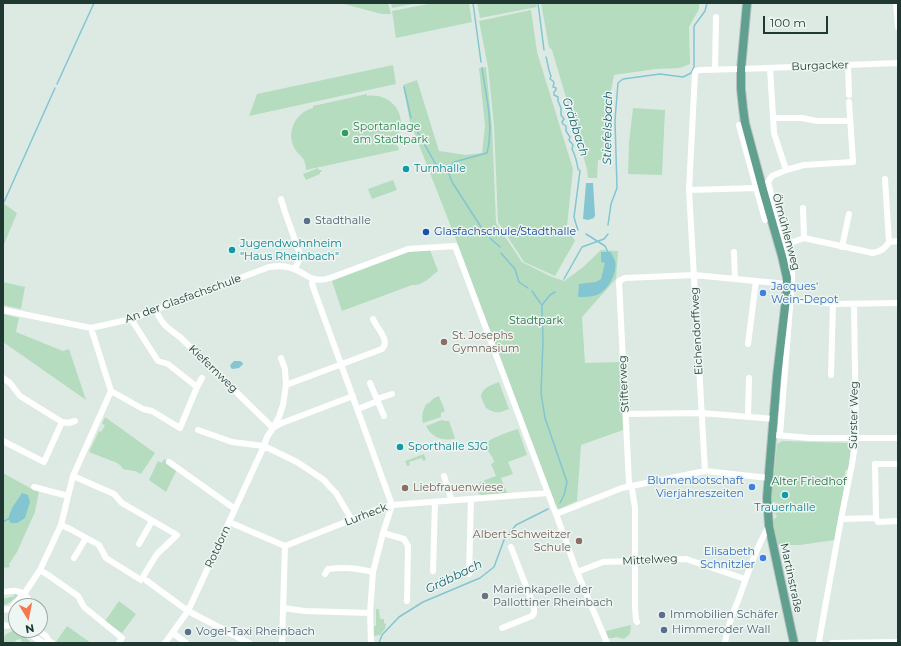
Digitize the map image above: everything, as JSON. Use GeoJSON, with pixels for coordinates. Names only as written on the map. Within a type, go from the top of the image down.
{"type":"FeatureCollection","features":[{"type":"Feature","properties":{"kind":"main road","name":"Ölmühlenweg"},"geometry":{"type":"LineString","coordinates":[[747,3],[741,69],[741,89],[746,123],[786,272],[788,300],[782,327],[774,419],[776,435],[767,498],[769,522]]}},
{"type":"Feature","properties":{"kind":"main road","name":"Martinstraße"},"geometry":{"type":"LineString","coordinates":[[769,522],[794,643]]}},
{"type":"Feature","properties":{"kind":"street"},"geometry":{"type":"LineString","coordinates":[[896,3],[898,27]]}},
{"type":"Feature","properties":{"kind":"street"},"geometry":{"type":"LineString","coordinates":[[715,70],[716,17]]}},
{"type":"Feature","properties":{"kind":"street","name":"Burgacker"},"geometry":{"type":"LineString","coordinates":[[696,71],[898,63]]}},
{"type":"Feature","properties":{"kind":"street"},"geometry":{"type":"LineString","coordinates":[[848,65],[849,95]]}},
{"type":"Feature","properties":{"kind":"street"},"geometry":{"type":"LineString","coordinates":[[770,68],[774,133],[786,170]]}},
{"type":"Feature","properties":{"kind":"street","name":"Eichendorffweg"},"geometry":{"type":"LineString","coordinates":[[696,71],[689,190],[705,471]]}},
{"type":"Feature","properties":{"kind":"street"},"geometry":{"type":"LineString","coordinates":[[850,102],[853,162],[804,165],[772,176],[768,182],[792,273],[788,300],[833,304],[898,303]]}},
{"type":"Feature","properties":{"kind":"street"},"geometry":{"type":"LineString","coordinates":[[773,118],[802,118],[817,121],[850,121]]}},
{"type":"Feature","properties":{"kind":"street"},"geometry":{"type":"LineString","coordinates":[[739,125],[765,220]]}},
{"type":"Feature","properties":{"kind":"street"},"geometry":{"type":"LineString","coordinates":[[785,245],[804,238],[873,253],[880,252],[886,248],[889,242],[885,179]]}},
{"type":"Feature","properties":{"kind":"street"},"geometry":{"type":"LineString","coordinates":[[689,190],[756,188]]}},
{"type":"Feature","properties":{"kind":"street"},"geometry":{"type":"LineString","coordinates":[[281,199],[284,212],[300,254],[295,269]]}},
{"type":"Feature","properties":{"kind":"street"},"geometry":{"type":"LineString","coordinates":[[803,208],[804,238]]}},
{"type":"Feature","properties":{"kind":"street"},"geometry":{"type":"LineString","coordinates":[[842,247],[849,214]]}},
{"type":"Feature","properties":{"kind":"street"},"geometry":{"type":"LineString","coordinates":[[889,242],[898,242]]}},
{"type":"Feature","properties":{"kind":"street"},"geometry":{"type":"LineString","coordinates":[[370,643],[370,613],[373,572],[392,505],[312,283],[313,280],[330,278],[408,249],[456,246],[577,572],[607,643]]}},
{"type":"Feature","properties":{"kind":"street"},"geometry":{"type":"LineString","coordinates":[[734,252],[735,279]]}},
{"type":"Feature","properties":{"kind":"street","name":"An der Glasfachschule"},"geometry":{"type":"LineString","coordinates":[[3,310],[91,328],[131,319],[268,267],[284,266],[295,269],[313,280]]}},
{"type":"Feature","properties":{"kind":"street"},"geometry":{"type":"LineString","coordinates":[[694,276],[787,284]]}},
{"type":"Feature","properties":{"kind":"street","name":"Stifterweg"},"geometry":{"type":"LineString","coordinates":[[637,622],[635,608],[636,508],[632,489],[629,483],[628,469],[620,281],[625,278],[694,276]]}},
{"type":"Feature","properties":{"kind":"street"},"geometry":{"type":"LineString","coordinates":[[748,344],[756,281]]}},
{"type":"Feature","properties":{"kind":"street","name":"Ölmühlenweg"},"geometry":{"type":"LineString","coordinates":[[776,435],[788,300]]}},
{"type":"Feature","properties":{"kind":"street"},"geometry":{"type":"LineString","coordinates":[[831,375],[833,304]]}},
{"type":"Feature","properties":{"kind":"street","name":"Sürster Weg"},"geometry":{"type":"LineString","coordinates":[[820,643],[819,641],[856,438],[854,304]]}},
{"type":"Feature","properties":{"kind":"street","name":"Kiefernweg"},"geometry":{"type":"LineString","coordinates":[[156,310],[164,325],[180,337],[273,428]]}},
{"type":"Feature","properties":{"kind":"street"},"geometry":{"type":"LineString","coordinates":[[131,319],[158,361],[168,364],[197,387]]}},
{"type":"Feature","properties":{"kind":"street"},"geometry":{"type":"LineString","coordinates":[[286,385],[385,347],[382,332],[373,319]]}},
{"type":"Feature","properties":{"kind":"street"},"geometry":{"type":"LineString","coordinates":[[21,598],[40,570],[61,525],[73,476],[111,391],[91,328]]}},
{"type":"Feature","properties":{"kind":"street","name":"Rotdorn"},"geometry":{"type":"LineString","coordinates":[[165,643],[188,610],[267,437],[279,417],[283,405],[286,385],[285,368],[281,358]]}},
{"type":"Feature","properties":{"kind":"street"},"geometry":{"type":"LineString","coordinates":[[3,378],[10,383],[20,396],[62,422],[68,423],[75,421]]}},
{"type":"Feature","properties":{"kind":"street"},"geometry":{"type":"LineString","coordinates":[[111,391],[143,409],[152,411],[180,428],[202,378]]}},
{"type":"Feature","properties":{"kind":"street"},"geometry":{"type":"LineString","coordinates":[[748,416],[749,378]]}},
{"type":"Feature","properties":{"kind":"street"},"geometry":{"type":"LineString","coordinates":[[370,383],[384,416]]}},
{"type":"Feature","properties":{"kind":"street"},"geometry":{"type":"LineString","coordinates":[[358,409],[392,394]]}},
{"type":"Feature","properties":{"kind":"street"},"geometry":{"type":"LineString","coordinates":[[273,428],[282,423],[353,396]]}},
{"type":"Feature","properties":{"kind":"street"},"geometry":{"type":"LineString","coordinates":[[626,414],[702,413],[774,419]]}},
{"type":"Feature","properties":{"kind":"street"},"geometry":{"type":"LineString","coordinates":[[3,441],[44,462],[62,422]]}},
{"type":"Feature","properties":{"kind":"street"},"geometry":{"type":"LineString","coordinates":[[198,430],[232,442],[264,446],[297,462],[324,480],[336,492],[352,520]]}},
{"type":"Feature","properties":{"kind":"street"},"geometry":{"type":"LineString","coordinates":[[776,435],[810,438],[898,438]]}},
{"type":"Feature","properties":{"kind":"street"},"geometry":{"type":"LineString","coordinates":[[169,462],[235,509]]}},
{"type":"Feature","properties":{"kind":"street"},"geometry":{"type":"LineString","coordinates":[[898,464],[875,464],[876,518],[878,522],[898,521]]}},
{"type":"Feature","properties":{"kind":"street"},"geometry":{"type":"LineString","coordinates":[[556,514],[615,490],[705,471],[769,478]]}},
{"type":"Feature","properties":{"kind":"street"},"geometry":{"type":"LineString","coordinates":[[61,525],[99,545],[106,558],[141,580],[157,554],[178,535],[122,503],[114,494],[73,476]]}},
{"type":"Feature","properties":{"kind":"street"},"geometry":{"type":"LineString","coordinates":[[444,476],[450,495],[450,500]]}},
{"type":"Feature","properties":{"kind":"street"},"geometry":{"type":"LineString","coordinates":[[34,488],[68,496]]}},
{"type":"Feature","properties":{"kind":"street","name":"Lurheck"},"geometry":{"type":"LineString","coordinates":[[285,546],[392,505],[548,493]]}},
{"type":"Feature","properties":{"kind":"street"},"geometry":{"type":"LineString","coordinates":[[469,574],[471,499]]}},
{"type":"Feature","properties":{"kind":"street"},"geometry":{"type":"LineString","coordinates":[[433,571],[435,502]]}},
{"type":"Feature","properties":{"kind":"street"},"geometry":{"type":"LineString","coordinates":[[841,519],[876,518]]}},
{"type":"Feature","properties":{"kind":"street"},"geometry":{"type":"LineString","coordinates":[[139,544],[152,521]]}},
{"type":"Feature","properties":{"kind":"street"},"geometry":{"type":"LineString","coordinates":[[229,522],[285,546],[282,643]]}},
{"type":"Feature","properties":{"kind":"street"},"geometry":{"type":"LineString","coordinates":[[725,643],[726,633],[745,579],[769,522]]}},
{"type":"Feature","properties":{"kind":"street"},"geometry":{"type":"LineString","coordinates":[[384,533],[404,539],[408,546],[407,601]]}},
{"type":"Feature","properties":{"kind":"street"},"geometry":{"type":"LineString","coordinates":[[74,558],[86,538]]}},
{"type":"Feature","properties":{"kind":"street"},"geometry":{"type":"LineString","coordinates":[[759,544],[773,543]]}},
{"type":"Feature","properties":{"kind":"street"},"geometry":{"type":"LineString","coordinates":[[502,628],[532,616],[534,613],[534,607],[511,547]]}},
{"type":"Feature","properties":{"kind":"street","name":"Mittelweg"},"geometry":{"type":"LineString","coordinates":[[577,572],[603,562],[686,558],[745,579]]}},
{"type":"Feature","properties":{"kind":"street"},"geometry":{"type":"LineString","coordinates":[[325,574],[328,569],[341,567],[356,568],[373,572]]}},
{"type":"Feature","properties":{"kind":"street"},"geometry":{"type":"LineString","coordinates":[[40,570],[78,596],[84,606],[122,638],[119,643]]}},
{"type":"Feature","properties":{"kind":"street"},"geometry":{"type":"LineString","coordinates":[[146,581],[188,610],[249,643]]}},
{"type":"Feature","properties":{"kind":"street"},"geometry":{"type":"LineString","coordinates":[[3,592],[17,591],[29,598]]}},
{"type":"Feature","properties":{"kind":"street"},"geometry":{"type":"LineString","coordinates":[[22,598],[24,594]]}},
{"type":"Feature","properties":{"kind":"street"},"geometry":{"type":"LineString","coordinates":[[283,608],[305,611],[370,613]]}},
{"type":"Feature","properties":{"kind":"street"},"geometry":{"type":"LineString","coordinates":[[173,633],[186,643]]}},
{"type":"Feature","properties":{"kind":"street"},"geometry":{"type":"LineString","coordinates":[[832,643],[898,642]]}},
{"type":"Feature","properties":{"kind":"green space"},"geometry":{"type":"Polygon","coordinates":[[[340,3],[388,3],[391,14],[382,14],[340,3]]]}},
{"type":"Feature","properties":{"kind":"green space"},"geometry":{"type":"Polygon","coordinates":[[[391,3],[418,3],[392,8],[391,3]]]}},
{"type":"Feature","properties":{"kind":"green space"},"geometry":{"type":"Polygon","coordinates":[[[433,3],[469,3],[472,22],[396,38],[392,11],[433,3]]]}},
{"type":"Feature","properties":{"kind":"green space"},"geometry":{"type":"Polygon","coordinates":[[[477,3],[536,3],[537,7],[480,18],[477,3]]]}},
{"type":"Feature","properties":{"kind":"green space"},"geometry":{"type":"Polygon","coordinates":[[[541,3],[699,3],[699,9],[689,27],[690,64],[680,68],[656,69],[614,75],[608,106],[605,138],[606,160],[598,160],[597,178],[588,178],[587,169],[552,50],[549,47],[541,3]]]}},
{"type":"Feature","properties":{"kind":"green space"},"geometry":{"type":"Polygon","coordinates":[[[531,10],[537,52],[573,169],[567,226],[575,241],[555,276],[524,262],[498,222],[494,125],[488,67],[479,21],[531,10]]]}},
{"type":"Feature","properties":{"kind":"green space"},"geometry":{"type":"Polygon","coordinates":[[[393,65],[396,84],[249,116],[257,94],[393,65]]]}},
{"type":"Feature","properties":{"kind":"green space","name":"Stadtpark"},"geometry":{"type":"Polygon","coordinates":[[[486,67],[492,126],[496,223],[522,262],[552,277],[564,281],[582,268],[601,250],[618,251],[616,279],[582,317],[585,363],[621,362],[623,430],[581,445],[577,501],[559,509],[556,507],[455,237],[410,122],[403,85],[417,80],[439,151],[466,155],[482,153],[485,126],[479,68],[486,67]]]}},
{"type":"Feature","properties":{"kind":"green space","name":"Sportanlage am Stadtpark"},"geometry":{"type":"Polygon","coordinates":[[[367,94],[367,96],[386,99],[391,102],[399,112],[401,127],[396,140],[399,150],[306,170],[304,160],[295,150],[291,139],[292,127],[298,117],[307,110],[313,108],[313,106],[367,94]]]}},
{"type":"Feature","properties":{"kind":"green space"},"geometry":{"type":"Polygon","coordinates":[[[633,108],[665,110],[662,175],[628,174],[629,143],[633,108]]]}},
{"type":"Feature","properties":{"kind":"green space"},"geometry":{"type":"Polygon","coordinates":[[[318,168],[322,172],[306,180],[303,174],[318,168]]]}},
{"type":"Feature","properties":{"kind":"green space"},"geometry":{"type":"Polygon","coordinates":[[[393,180],[397,190],[372,199],[368,189],[393,180]]]}},
{"type":"Feature","properties":{"kind":"green space"},"geometry":{"type":"Polygon","coordinates":[[[3,203],[17,213],[3,247],[3,203]]]}},
{"type":"Feature","properties":{"kind":"green space"},"geometry":{"type":"Polygon","coordinates":[[[430,250],[438,271],[426,281],[342,311],[332,281],[411,251],[430,250]]]}},
{"type":"Feature","properties":{"kind":"green space"},"geometry":{"type":"Polygon","coordinates":[[[3,282],[25,287],[21,309],[3,305],[3,282]]]}},
{"type":"Feature","properties":{"kind":"green space"},"geometry":{"type":"Polygon","coordinates":[[[3,314],[19,318],[16,332],[63,351],[69,349],[86,400],[3,342],[3,314]]]}},
{"type":"Feature","properties":{"kind":"green space"},"geometry":{"type":"Polygon","coordinates":[[[499,382],[509,409],[498,412],[486,408],[481,396],[483,391],[491,385],[499,382]]]}},
{"type":"Feature","properties":{"kind":"green space"},"geometry":{"type":"Polygon","coordinates":[[[439,396],[445,411],[441,413],[441,417],[423,423],[422,417],[424,408],[427,403],[428,404],[434,398],[439,396]]]}},
{"type":"Feature","properties":{"kind":"green space"},"geometry":{"type":"Polygon","coordinates":[[[105,417],[155,453],[141,474],[135,471],[123,469],[117,463],[89,452],[99,431],[101,432],[105,425],[102,424],[105,417]]]}},
{"type":"Feature","properties":{"kind":"green space"},"geometry":{"type":"Polygon","coordinates":[[[442,420],[449,421],[455,438],[454,439],[441,439],[428,430],[426,426],[442,420]]]}},
{"type":"Feature","properties":{"kind":"green space"},"geometry":{"type":"Polygon","coordinates":[[[518,429],[527,455],[508,462],[513,474],[501,478],[507,493],[481,495],[478,493],[477,488],[480,482],[496,476],[491,464],[494,462],[486,445],[487,443],[490,440],[518,429]]]}},
{"type":"Feature","properties":{"kind":"green space","name":"Alter Friedhof"},"geometry":{"type":"Polygon","coordinates":[[[782,441],[851,443],[849,469],[845,471],[845,483],[835,540],[800,545],[778,545],[773,521],[777,516],[773,512],[777,510],[775,502],[771,502],[777,444],[782,441]]]}},
{"type":"Feature","properties":{"kind":"green space"},"geometry":{"type":"Polygon","coordinates":[[[424,454],[426,460],[423,461],[422,458],[409,462],[410,465],[407,466],[405,461],[424,454]]]}},
{"type":"Feature","properties":{"kind":"green space"},"geometry":{"type":"Polygon","coordinates":[[[164,459],[177,469],[166,492],[149,480],[158,461],[162,463],[164,459]]]}},
{"type":"Feature","properties":{"kind":"green space"},"geometry":{"type":"Polygon","coordinates":[[[3,473],[30,488],[39,491],[35,512],[17,552],[9,564],[10,567],[3,568],[3,473]]]}},
{"type":"Feature","properties":{"kind":"green space"},"geometry":{"type":"Polygon","coordinates":[[[14,593],[18,595],[15,598],[8,598],[8,603],[3,605],[3,599],[15,596],[14,593]]]}},
{"type":"Feature","properties":{"kind":"green space"},"geometry":{"type":"Polygon","coordinates":[[[119,601],[136,614],[122,633],[105,621],[119,601]]]}},
{"type":"Feature","properties":{"kind":"green space"},"geometry":{"type":"Polygon","coordinates":[[[376,609],[379,609],[380,619],[384,619],[384,623],[386,624],[385,629],[380,635],[374,636],[374,626],[376,626],[376,609]]]}},
{"type":"Feature","properties":{"kind":"green space"},"geometry":{"type":"Polygon","coordinates":[[[631,625],[630,634],[624,639],[616,637],[608,638],[606,631],[631,625]]]}},
{"type":"Feature","properties":{"kind":"green space"},"geometry":{"type":"Polygon","coordinates":[[[67,626],[91,643],[57,643],[56,642],[67,626]]]}},
{"type":"Feature","properties":{"kind":"green space"},"geometry":{"type":"Polygon","coordinates":[[[8,633],[8,638],[26,638],[32,643],[22,643],[21,639],[16,640],[15,643],[3,643],[5,635],[8,633]]]}},
{"type":"Feature","properties":{"kind":"water"},"geometry":{"type":"Polygon","coordinates":[[[586,183],[593,183],[595,215],[594,218],[588,220],[583,219],[586,183]]]}},
{"type":"Feature","properties":{"kind":"water"},"geometry":{"type":"Polygon","coordinates":[[[601,252],[611,252],[616,265],[614,276],[605,290],[601,293],[590,297],[578,297],[579,284],[596,282],[601,279],[605,263],[601,262],[601,252]]]}},
{"type":"Feature","properties":{"kind":"water"},"geometry":{"type":"Polygon","coordinates":[[[234,361],[242,362],[243,364],[239,368],[232,369],[230,366],[234,361]]]}},
{"type":"Feature","properties":{"kind":"water"},"geometry":{"type":"Polygon","coordinates":[[[22,493],[28,495],[30,502],[25,518],[17,523],[11,523],[8,519],[12,508],[22,493]]]}},
{"type":"Feature","properties":{"kind":"waterway"},"geometry":{"type":"LineString","coordinates":[[57,84],[94,3]]}},
{"type":"Feature","properties":{"kind":"waterway"},"geometry":{"type":"LineString","coordinates":[[473,3],[481,62]]}},
{"type":"Feature","properties":{"kind":"waterway","name":"Gräbbach"},"geometry":{"type":"LineString","coordinates":[[538,3],[544,50]]}},
{"type":"Feature","properties":{"kind":"waterway","name":"Stiefelsbach"},"geometry":{"type":"LineString","coordinates":[[608,225],[611,204],[617,188],[615,120],[618,83],[623,79],[660,74],[683,77],[691,73],[694,67],[694,26],[705,11],[707,3]]}},
{"type":"Feature","properties":{"kind":"waterway","name":"Gräbbach"},"geometry":{"type":"LineString","coordinates":[[546,57],[551,76],[550,79],[554,83],[553,87],[556,88],[554,95],[558,97],[561,115],[564,119],[562,122],[566,126],[566,131],[570,137],[569,140],[573,145],[572,149],[580,171],[574,217],[578,230]]}},
{"type":"Feature","properties":{"kind":"waterway"},"geometry":{"type":"LineString","coordinates":[[481,227],[452,182],[448,171],[454,162],[487,153],[490,121],[482,68]]}},
{"type":"Feature","properties":{"kind":"waterway"},"geometry":{"type":"LineString","coordinates":[[404,87],[411,118]]}},
{"type":"Feature","properties":{"kind":"waterway"},"geometry":{"type":"LineString","coordinates":[[3,201],[4,202],[55,88]]}},
{"type":"Feature","properties":{"kind":"waterway"},"geometry":{"type":"LineString","coordinates":[[413,124],[439,170]]}},
{"type":"Feature","properties":{"kind":"waterway","name":"Gräbbach"},"geometry":{"type":"LineString","coordinates":[[586,234],[605,246],[608,252]]}},
{"type":"Feature","properties":{"kind":"waterway","name":"Gräbbach"},"geometry":{"type":"LineString","coordinates":[[564,279],[582,247],[604,239],[608,234]]}},
{"type":"Feature","properties":{"kind":"waterway"},"geometry":{"type":"LineString","coordinates":[[490,238],[500,247]]}},
{"type":"Feature","properties":{"kind":"waterway"},"geometry":{"type":"LineString","coordinates":[[501,253],[515,269],[519,282],[528,288]]}},
{"type":"Feature","properties":{"kind":"waterway"},"geometry":{"type":"LineString","coordinates":[[532,291],[541,304]]}},
{"type":"Feature","properties":{"kind":"waterway","name":"Gräbbach"},"geometry":{"type":"LineString","coordinates":[[555,292],[550,295],[542,305],[543,342],[541,393],[545,418],[567,482],[564,495],[560,503]]}},
{"type":"Feature","properties":{"kind":"waterway","name":"Gräbbach"},"geometry":{"type":"LineString","coordinates":[[379,643],[382,635],[399,617],[423,602],[480,578],[494,567],[504,540],[516,525],[548,509]]}},
{"type":"Feature","properties":{"kind":"waterway"},"geometry":{"type":"LineString","coordinates":[[3,522],[8,519]]}},
{"type":"Feature","properties":{"kind":"place","name":"Sportanlage am Stadtpark"},"geometry":{"type":"Point","coordinates":[345,133]}},
{"type":"Feature","properties":{"kind":"place","name":"Turnhalle"},"geometry":{"type":"Point","coordinates":[406,169]}},
{"type":"Feature","properties":{"kind":"place","name":"Stadthalle"},"geometry":{"type":"Point","coordinates":[307,221]}},
{"type":"Feature","properties":{"kind":"place","name":"Glasfachschule/Stadthalle"},"geometry":{"type":"Point","coordinates":[426,232]}},
{"type":"Feature","properties":{"kind":"place","name":"Jugendwohnheim \"Haus Rheinbach\""},"geometry":{"type":"Point","coordinates":[232,250]}},
{"type":"Feature","properties":{"kind":"place","name":"Jacques' Wein-Depot"},"geometry":{"type":"Point","coordinates":[763,293]}},
{"type":"Feature","properties":{"kind":"place","name":"St. Josephs Gymnasium"},"geometry":{"type":"Point","coordinates":[444,342]}},
{"type":"Feature","properties":{"kind":"place","name":"Sporthalle SJG"},"geometry":{"type":"Point","coordinates":[400,447]}},
{"type":"Feature","properties":{"kind":"place","name":"Blumenbotschaft Vierjahreszeiten"},"geometry":{"type":"Point","coordinates":[752,487]}},
{"type":"Feature","properties":{"kind":"place","name":"Liebfrauenwiese"},"geometry":{"type":"Point","coordinates":[405,488]}},
{"type":"Feature","properties":{"kind":"place","name":"Trauerhalle"},"geometry":{"type":"Point","coordinates":[785,495]}},
{"type":"Feature","properties":{"kind":"place","name":"Albert-Schweitzer Schule"},"geometry":{"type":"Point","coordinates":[579,541]}},
{"type":"Feature","properties":{"kind":"place","name":"Elisabeth Schnitzler"},"geometry":{"type":"Point","coordinates":[763,558]}},
{"type":"Feature","properties":{"kind":"place","name":"Marienkapelle der Pallottiner Rheinbach"},"geometry":{"type":"Point","coordinates":[485,596]}},
{"type":"Feature","properties":{"kind":"place","name":"Immobilien Schäfer"},"geometry":{"type":"Point","coordinates":[662,615]}},
{"type":"Feature","properties":{"kind":"place","name":"Himmeroder Wall"},"geometry":{"type":"Point","coordinates":[664,630]}},
{"type":"Feature","properties":{"kind":"place","name":"Vogel-Taxi Rheinbach"},"geometry":{"type":"Point","coordinates":[188,632]}}]}
